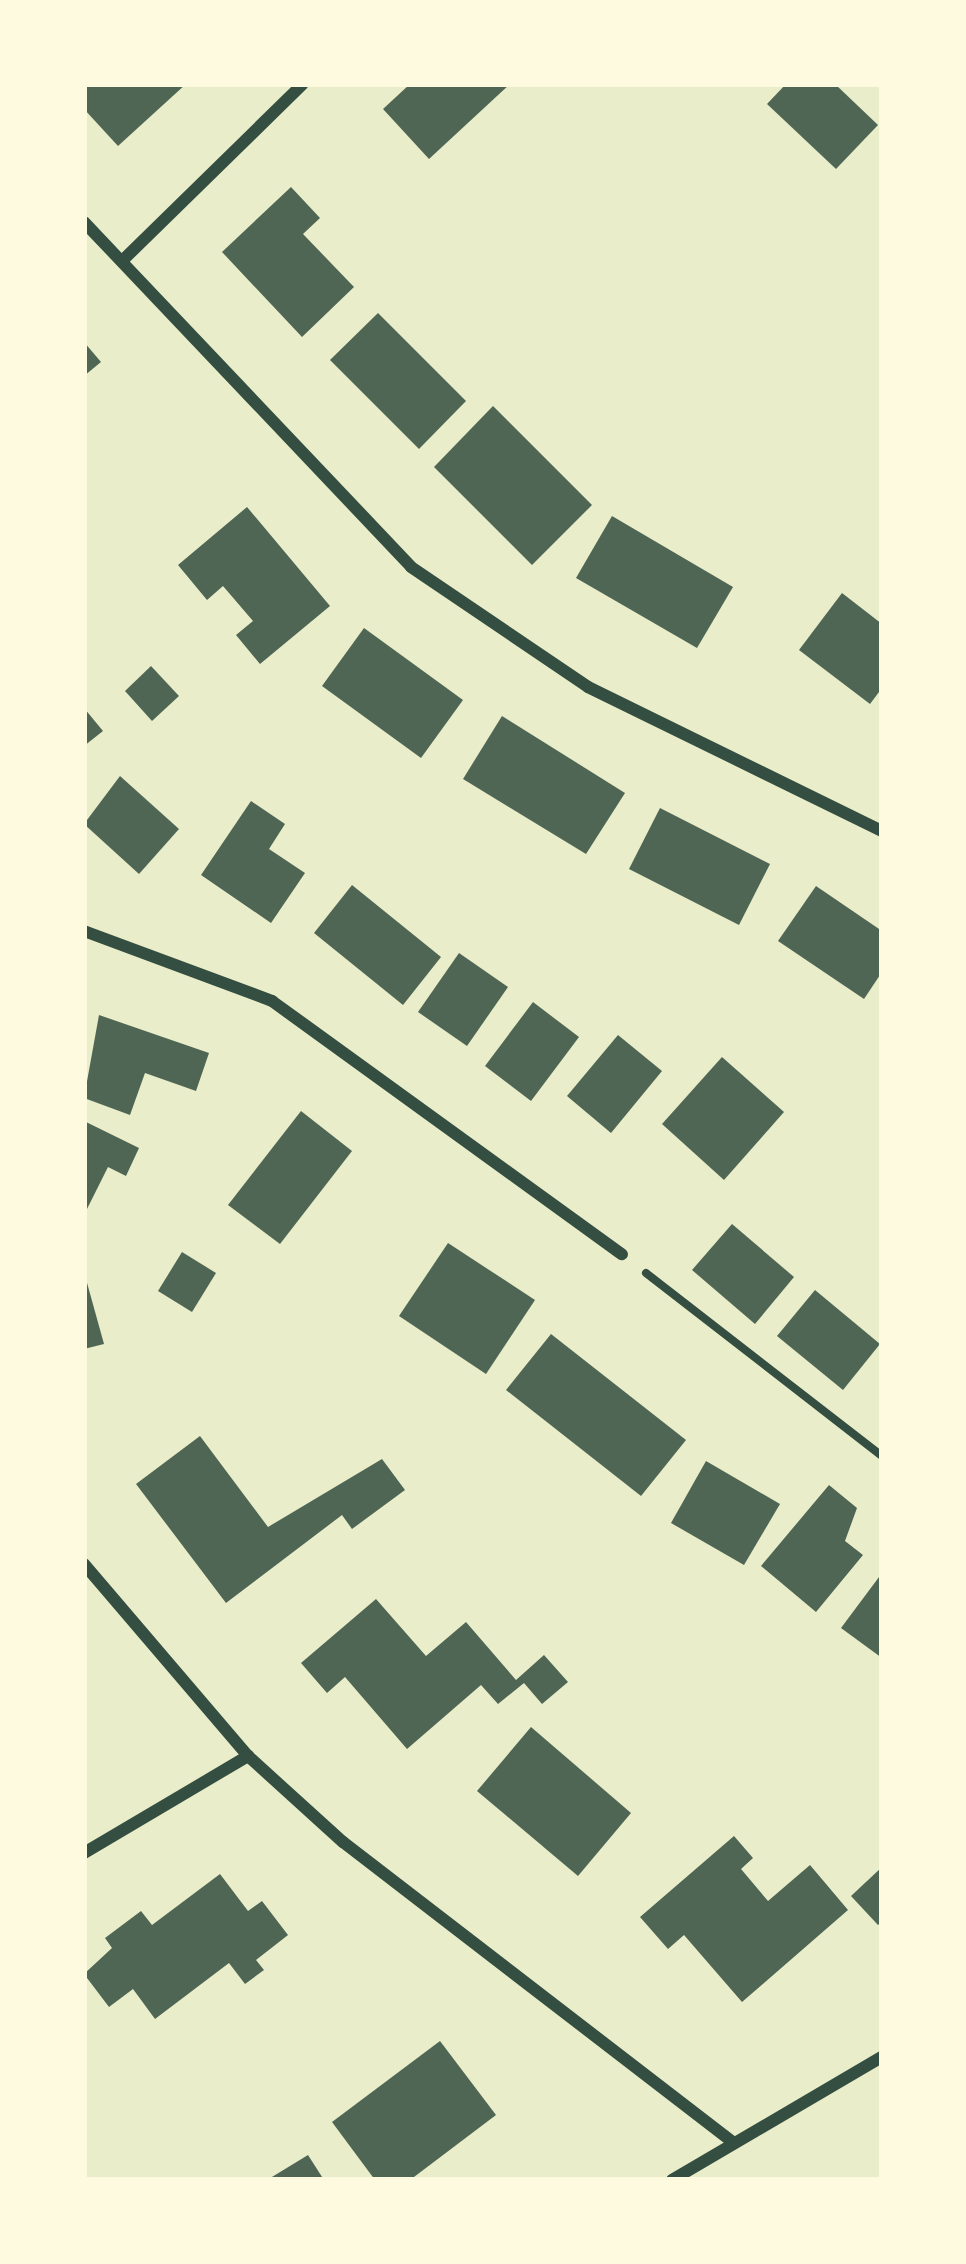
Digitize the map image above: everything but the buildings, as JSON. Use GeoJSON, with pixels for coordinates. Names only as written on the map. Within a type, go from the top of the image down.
{"type":"FeatureCollection","features":[{"type":"Feature","properties":{"kind":"street"},"geometry":{"type":"LineString","coordinates":[[122,261],[303,84]]}},
{"type":"Feature","properties":{"kind":"street"},"geometry":{"type":"LineString","coordinates":[[84,222],[411,567],[588,687],[882,831]]}},
{"type":"Feature","properties":{"kind":"street"},"geometry":{"type":"LineString","coordinates":[[84,932],[272,1001],[622,1255]]}},
{"type":"Feature","properties":{"kind":"street"},"geometry":{"type":"LineString","coordinates":[[84,1564],[248,1756],[343,1842],[734,2144]]}},
{"type":"Feature","properties":{"kind":"street"},"geometry":{"type":"LineString","coordinates":[[84,1852],[248,1756]]}},
{"type":"Feature","properties":{"kind":"street"},"geometry":{"type":"LineString","coordinates":[[672,2180],[882,2057]]}},
{"type":"Feature","properties":{"kind":"path"},"geometry":{"type":"LineString","coordinates":[[622,1255],[882,1456]]}}]}
